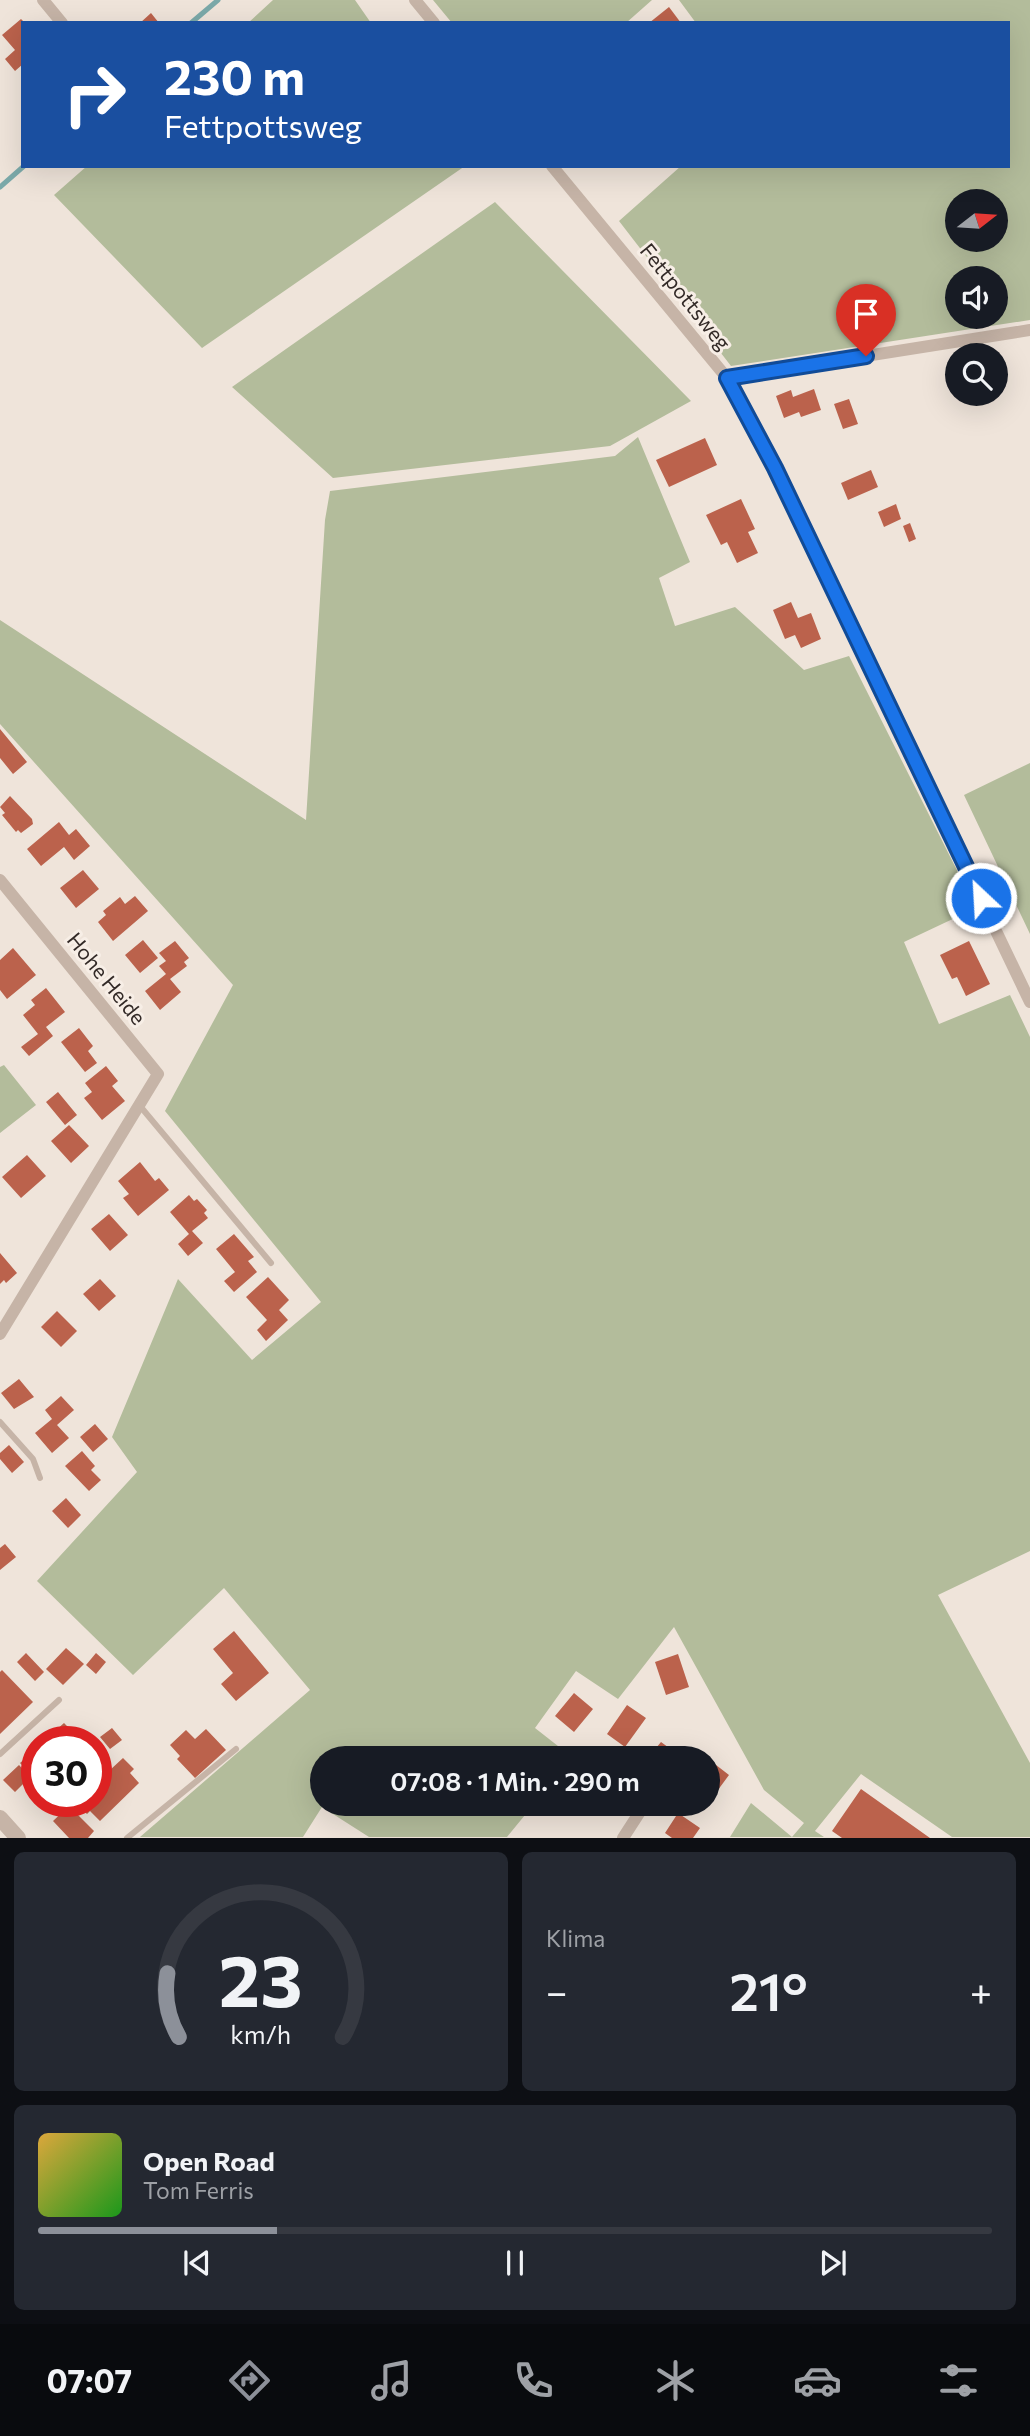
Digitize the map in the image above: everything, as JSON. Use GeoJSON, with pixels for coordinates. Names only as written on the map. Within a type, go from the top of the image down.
{"type":"FeatureCollection","features":[{"type":"Feature","properties":{"kind":"street"},"geometry":{"type":"LineString","coordinates":[[43,0],[60,21]]}},
{"type":"Feature","properties":{"kind":"street"},"geometry":{"type":"LineString","coordinates":[[415,0],[432,21]]}},
{"type":"Feature","properties":{"kind":"street","name":"Fettpottsweg"},"geometry":{"type":"LineString","coordinates":[[554,168],[727,378],[1030,330]]}},
{"type":"Feature","properties":{"kind":"street"},"geometry":{"type":"LineString","coordinates":[[727,378],[775,468],[1030,1002]]}},
{"type":"Feature","properties":{"kind":"street","name":"Hohe Heide"},"geometry":{"type":"LineString","coordinates":[[0,880],[158,1074],[0,1334]]}},
{"type":"Feature","properties":{"kind":"street"},"geometry":{"type":"LineString","coordinates":[[623,1838],[637,1816]]}},
{"type":"Feature","properties":{"kind":"street"},"geometry":{"type":"LineString","coordinates":[[0,1818],[18,1838]]}},
{"type":"Feature","properties":{"kind":"lane"},"geometry":{"type":"LineString","coordinates":[[140,1105],[271,1263]]}},
{"type":"Feature","properties":{"kind":"lane"},"geometry":{"type":"LineString","coordinates":[[0,1422],[33,1458],[40,1478]]}},
{"type":"Feature","properties":{"kind":"lane"},"geometry":{"type":"LineString","coordinates":[[0,1754],[59,1699]]}},
{"type":"Feature","properties":{"kind":"lane"},"geometry":{"type":"LineString","coordinates":[[127,1838],[183,1795],[236,1749]]}},
{"type":"Feature","properties":{"kind":"green space"},"geometry":{"type":"Polygon","coordinates":[[[273,0],[355,0],[370,21],[250,21],[273,0]]]}},
{"type":"Feature","properties":{"kind":"green space"},"geometry":{"type":"Polygon","coordinates":[[[433,0],[652,0],[628,21],[450,21],[433,0]]]}},
{"type":"Feature","properties":{"kind":"green space"},"geometry":{"type":"Polygon","coordinates":[[[679,0],[1030,0],[1030,320],[1008,323],[1008,266],[945,266],[945,329],[972,329],[731,366],[619,221],[679,168],[1010,168],[1010,21],[695,21],[679,0]]]}},
{"type":"Feature","properties":{"kind":"green space"},"geometry":{"type":"Polygon","coordinates":[[[85,168],[462,168],[202,348],[54,195],[85,168]]]}},
{"type":"Feature","properties":{"kind":"green space"},"geometry":{"type":"Polygon","coordinates":[[[495,202],[691,401],[610,446],[333,478],[232,387],[495,202]]]}},
{"type":"Feature","properties":{"kind":"green space"},"geometry":{"type":"Polygon","coordinates":[[[638,437],[690,562],[659,578],[675,626],[735,607],[804,670],[849,656],[976,908],[904,942],[939,1024],[1010,995],[1030,1037],[1030,1551],[938,1595],[1030,1763],[1030,1837],[952,1837],[861,1774],[815,1831],[824,1837],[792,1837],[804,1823],[764,1790],[674,1627],[618,1699],[576,1671],[535,1728],[558,1746],[310,1746],[310,1816],[316,1816],[303,1837],[140,1837],[310,1690],[224,1588],[133,1675],[37,1581],[137,1472],[112,1437],[178,1279],[252,1360],[321,1302],[165,1111],[233,985],[0,724],[0,620],[306,820],[325,520],[330,491],[615,456],[638,437]]]}},
{"type":"Feature","properties":{"kind":"green space"},"geometry":{"type":"Polygon","coordinates":[[[1030,763],[1030,934],[964,795],[1030,763]]]}},
{"type":"Feature","properties":{"kind":"green space"},"geometry":{"type":"Polygon","coordinates":[[[4,1065],[36,1105],[0,1133],[0,1067],[4,1065]]]}},
{"type":"Feature","properties":{"kind":"green space"},"geometry":{"type":"Polygon","coordinates":[[[751,1803],[792,1837],[730,1837],[751,1803]]]}},
{"type":"Feature","properties":{"kind":"green space"},"geometry":{"type":"Polygon","coordinates":[[[336,1816],[524,1816],[507,1837],[369,1837],[336,1816]]]}},
{"type":"Feature","properties":{"kind":"building"},"geometry":{"type":"Polygon","coordinates":[[[669,7],[680,21],[652,21],[669,7]]]}},
{"type":"Feature","properties":{"kind":"building"},"geometry":{"type":"Polygon","coordinates":[[[151,13],[157,21],[142,21],[151,13]]]}},
{"type":"Feature","properties":{"kind":"building"},"geometry":{"type":"Polygon","coordinates":[[[21,19],[23,21],[21,66],[15,71],[5,59],[15,50],[2,35],[21,19]]]}},
{"type":"Feature","properties":{"kind":"building"},"geometry":{"type":"Polygon","coordinates":[[[814,389],[821,410],[801,417],[799,412],[784,418],[776,396],[791,390],[793,397],[814,389]]]}},
{"type":"Feature","properties":{"kind":"building"},"geometry":{"type":"Polygon","coordinates":[[[849,399],[858,424],[843,429],[834,404],[849,399]]]}},
{"type":"Feature","properties":{"kind":"building"},"geometry":{"type":"Polygon","coordinates":[[[705,438],[717,465],[669,487],[656,460],[705,438]]]}},
{"type":"Feature","properties":{"kind":"building"},"geometry":{"type":"Polygon","coordinates":[[[871,470],[878,487],[848,500],[841,483],[871,470]]]}},
{"type":"Feature","properties":{"kind":"building"},"geometry":{"type":"Polygon","coordinates":[[[741,499],[755,529],[748,532],[758,553],[737,563],[727,542],[721,545],[706,515],[741,499]]]}},
{"type":"Feature","properties":{"kind":"building"},"geometry":{"type":"Polygon","coordinates":[[[896,504],[901,519],[884,527],[878,512],[896,504]]]}},
{"type":"Feature","properties":{"kind":"building"},"geometry":{"type":"Polygon","coordinates":[[[910,523],[916,539],[909,542],[903,526],[910,523]]]}},
{"type":"Feature","properties":{"kind":"building"},"geometry":{"type":"Polygon","coordinates":[[[791,602],[798,618],[811,613],[821,639],[801,648],[795,635],[785,639],[773,610],[791,602]]]}},
{"type":"Feature","properties":{"kind":"building"},"geometry":{"type":"Polygon","coordinates":[[[0,729],[27,762],[13,774],[0,758],[0,729]]]}},
{"type":"Feature","properties":{"kind":"building"},"geometry":{"type":"Polygon","coordinates":[[[10,796],[32,819],[33,824],[21,833],[18,830],[16,832],[2,815],[5,813],[0,807],[10,796]]]}},
{"type":"Feature","properties":{"kind":"building"},"geometry":{"type":"Polygon","coordinates":[[[59,822],[69,835],[76,829],[90,846],[74,860],[64,847],[41,866],[27,849],[59,822]]]}},
{"type":"Feature","properties":{"kind":"building"},"geometry":{"type":"Polygon","coordinates":[[[83,870],[99,889],[76,908],[60,888],[83,870]]]}},
{"type":"Feature","properties":{"kind":"building"},"geometry":{"type":"Polygon","coordinates":[[[135,896],[148,911],[113,941],[98,922],[106,915],[103,911],[120,897],[125,904],[135,896]]]}},
{"type":"Feature","properties":{"kind":"building"},"geometry":{"type":"Polygon","coordinates":[[[143,940],[158,958],[140,973],[125,955],[143,940]]]}},
{"type":"Feature","properties":{"kind":"building"},"geometry":{"type":"Polygon","coordinates":[[[175,941],[189,958],[184,962],[187,966],[170,979],[181,992],[160,1010],[145,991],[166,974],[159,966],[166,961],[159,953],[175,941]]]}},
{"type":"Feature","properties":{"kind":"building"},"geometry":{"type":"Polygon","coordinates":[[[969,941],[990,984],[966,996],[957,977],[952,979],[940,955],[969,941]]]}},
{"type":"Feature","properties":{"kind":"building"},"geometry":{"type":"Polygon","coordinates":[[[13,948],[36,975],[7,999],[0,990],[0,960],[13,948]]]}},
{"type":"Feature","properties":{"kind":"building"},"geometry":{"type":"Polygon","coordinates":[[[46,988],[65,1012],[46,1027],[53,1036],[29,1056],[21,1047],[38,1034],[23,1015],[35,1005],[31,1000],[46,988]]]}},
{"type":"Feature","properties":{"kind":"building"},"geometry":{"type":"Polygon","coordinates":[[[79,1028],[93,1046],[88,1051],[97,1063],[85,1072],[61,1042],[79,1028]]]}},
{"type":"Feature","properties":{"kind":"building"},"geometry":{"type":"Polygon","coordinates":[[[106,1066],[118,1081],[112,1086],[125,1101],[102,1120],[84,1098],[92,1092],[85,1083],[106,1066]]]}},
{"type":"Feature","properties":{"kind":"building"},"geometry":{"type":"Polygon","coordinates":[[[58,1092],[77,1115],[65,1125],[46,1102],[58,1092]]]}},
{"type":"Feature","properties":{"kind":"building"},"geometry":{"type":"Polygon","coordinates":[[[69,1125],[89,1146],[71,1163],[51,1141],[69,1125]]]}},
{"type":"Feature","properties":{"kind":"building"},"geometry":{"type":"Polygon","coordinates":[[[27,1155],[46,1176],[21,1198],[2,1177],[27,1155]]]}},
{"type":"Feature","properties":{"kind":"building"},"geometry":{"type":"Polygon","coordinates":[[[140,1162],[155,1181],[159,1178],[169,1190],[138,1216],[123,1198],[129,1194],[118,1181],[140,1162]]]}},
{"type":"Feature","properties":{"kind":"building"},"geometry":{"type":"Polygon","coordinates":[[[189,1195],[207,1210],[204,1213],[208,1218],[192,1231],[203,1243],[188,1256],[178,1244],[189,1234],[170,1212],[189,1195]]]}},
{"type":"Feature","properties":{"kind":"building"},"geometry":{"type":"Polygon","coordinates":[[[109,1214],[128,1235],[110,1251],[91,1229],[109,1214]]]}},
{"type":"Feature","properties":{"kind":"building"},"geometry":{"type":"Polygon","coordinates":[[[234,1234],[254,1257],[248,1261],[257,1272],[234,1292],[224,1281],[235,1272],[216,1249],[234,1234]]]}},
{"type":"Feature","properties":{"kind":"building"},"geometry":{"type":"Polygon","coordinates":[[[0,1253],[17,1273],[6,1283],[4,1280],[0,1284],[0,1253]]]}},
{"type":"Feature","properties":{"kind":"building"},"geometry":{"type":"Polygon","coordinates":[[[268,1277],[289,1300],[279,1310],[288,1320],[266,1341],[257,1330],[267,1320],[246,1297],[268,1277]]]}},
{"type":"Feature","properties":{"kind":"building"},"geometry":{"type":"Polygon","coordinates":[[[100,1279],[116,1296],[99,1311],[83,1294],[100,1279]]]}},
{"type":"Feature","properties":{"kind":"building"},"geometry":{"type":"Polygon","coordinates":[[[57,1311],[77,1331],[61,1347],[41,1327],[57,1311]]]}},
{"type":"Feature","properties":{"kind":"building"},"geometry":{"type":"Polygon","coordinates":[[[19,1379],[34,1397],[14,1409],[1,1393],[19,1379]]]}},
{"type":"Feature","properties":{"kind":"building"},"geometry":{"type":"Polygon","coordinates":[[[61,1396],[74,1410],[57,1425],[69,1438],[52,1453],[35,1433],[52,1419],[45,1410],[61,1396]]]}},
{"type":"Feature","properties":{"kind":"building"},"geometry":{"type":"Polygon","coordinates":[[[95,1424],[108,1439],[93,1452],[80,1437],[95,1424]]]}},
{"type":"Feature","properties":{"kind":"building"},"geometry":{"type":"Polygon","coordinates":[[[9,1445],[24,1462],[12,1473],[0,1459],[0,1453],[9,1445]]]}},
{"type":"Feature","properties":{"kind":"building"},"geometry":{"type":"Polygon","coordinates":[[[82,1451],[95,1466],[91,1470],[101,1480],[89,1491],[65,1466],[82,1451]]]}},
{"type":"Feature","properties":{"kind":"building"},"geometry":{"type":"Polygon","coordinates":[[[66,1498],[81,1515],[68,1528],[52,1511],[66,1498]]]}},
{"type":"Feature","properties":{"kind":"building"},"geometry":{"type":"Polygon","coordinates":[[[5,1544],[16,1557],[0,1570],[0,1548],[5,1544]]]}},
{"type":"Feature","properties":{"kind":"building"},"geometry":{"type":"Polygon","coordinates":[[[234,1631],[269,1673],[236,1701],[221,1684],[233,1673],[213,1649],[234,1631]]]}},
{"type":"Feature","properties":{"kind":"building"},"geometry":{"type":"Polygon","coordinates":[[[66,1648],[84,1664],[63,1685],[46,1669],[66,1648]]]}},
{"type":"Feature","properties":{"kind":"building"},"geometry":{"type":"Polygon","coordinates":[[[26,1653],[44,1672],[35,1681],[17,1662],[26,1653]]]}},
{"type":"Feature","properties":{"kind":"building"},"geometry":{"type":"Polygon","coordinates":[[[96,1653],[106,1662],[96,1674],[86,1665],[96,1653]]]}},
{"type":"Feature","properties":{"kind":"building"},"geometry":{"type":"Polygon","coordinates":[[[678,1654],[689,1687],[666,1695],[655,1662],[678,1654]]]}},
{"type":"Feature","properties":{"kind":"building"},"geometry":{"type":"Polygon","coordinates":[[[2,1670],[33,1702],[0,1734],[0,1672],[2,1670]]]}},
{"type":"Feature","properties":{"kind":"building"},"geometry":{"type":"Polygon","coordinates":[[[574,1693],[593,1709],[574,1732],[555,1716],[574,1693]]]}},
{"type":"Feature","properties":{"kind":"building"},"geometry":{"type":"Polygon","coordinates":[[[627,1705],[646,1718],[626,1746],[607,1734],[627,1705]]]}},
{"type":"Feature","properties":{"kind":"building"},"geometry":{"type":"Polygon","coordinates":[[[112,1728],[122,1740],[112,1748],[112,1728]]]}},
{"type":"Feature","properties":{"kind":"building"},"geometry":{"type":"Polygon","coordinates":[[[206,1729],[226,1750],[195,1778],[177,1759],[180,1756],[170,1745],[186,1730],[195,1739],[206,1729]]]}},
{"type":"Feature","properties":{"kind":"building"},"geometry":{"type":"Polygon","coordinates":[[[123,1758],[134,1769],[130,1773],[139,1783],[112,1809],[112,1768],[123,1758]]]}},
{"type":"Feature","properties":{"kind":"building"},"geometry":{"type":"Polygon","coordinates":[[[19,1765],[21,1767],[21,1786],[15,1792],[3,1780],[19,1765]]]}},
{"type":"Feature","properties":{"kind":"building"},"geometry":{"type":"Polygon","coordinates":[[[720,1768],[729,1775],[720,1787],[720,1768]]]}},
{"type":"Feature","properties":{"kind":"building"},"geometry":{"type":"Polygon","coordinates":[[[861,1789],[930,1838],[842,1838],[832,1831],[861,1789]]]}},
{"type":"Feature","properties":{"kind":"building"},"geometry":{"type":"Polygon","coordinates":[[[676,1816],[682,1816],[700,1828],[693,1838],[672,1838],[665,1833],[676,1816]]]}},
{"type":"Feature","properties":{"kind":"building"},"geometry":{"type":"Polygon","coordinates":[[[57,1817],[80,1817],[94,1831],[88,1838],[69,1838],[53,1821],[57,1817]]]}},
{"type":"Feature","properties":{"kind":"waterway"},"geometry":{"type":"LineString","coordinates":[[193,21],[218,0]]}},
{"type":"Feature","properties":{"kind":"waterway"},"geometry":{"type":"LineString","coordinates":[[0,187],[22,168]]}},
{"type":"Feature","properties":{"kind":"route"},"geometry":{"type":"LineString","coordinates":[[866,356],[727,378],[775,468],[981,898]]}}]}
